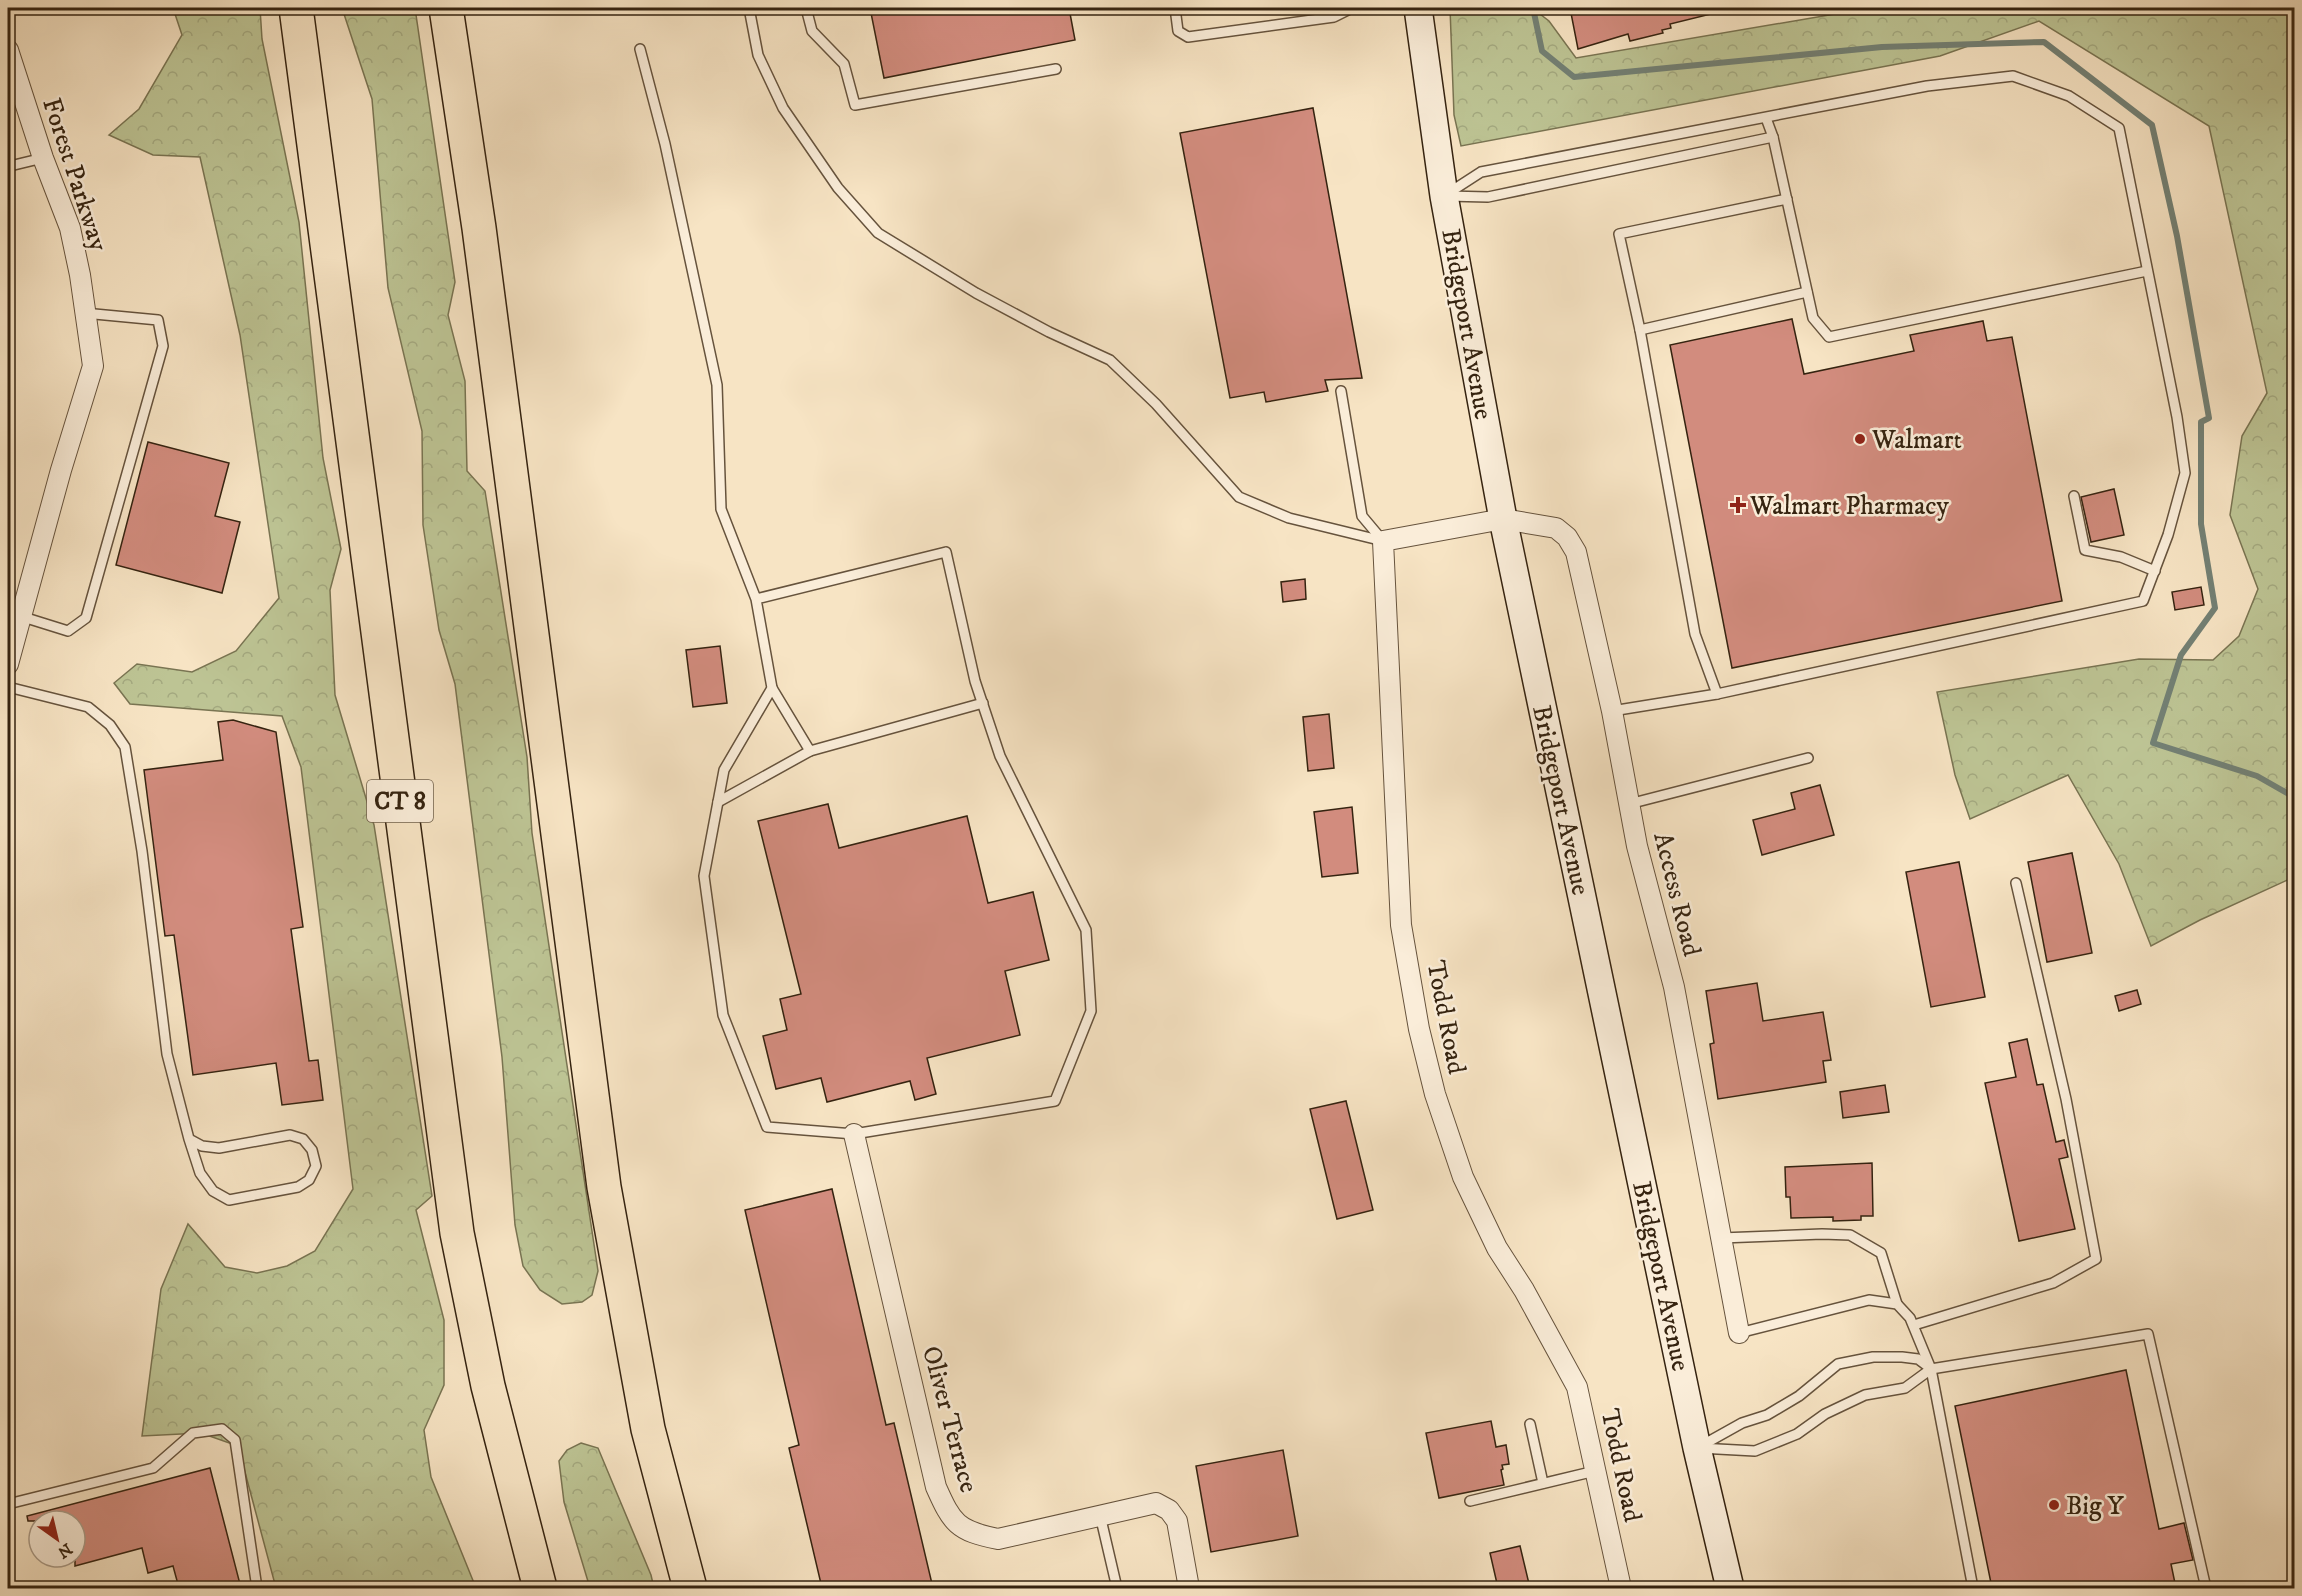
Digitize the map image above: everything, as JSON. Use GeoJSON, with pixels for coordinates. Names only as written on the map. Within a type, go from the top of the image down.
{"type":"FeatureCollection","features":[{"type":"Feature","properties":{"kind":"highway","name":"CT 8"},"geometry":{"type":"LineString","coordinates":[[296,8],[457,1233],[488,1386],[540,1588]]}},
{"type":"Feature","properties":{"kind":"highway"},"geometry":{"type":"LineString","coordinates":[[446,8],[479,228],[604,1187],[648,1429],[690,1588]]}},
{"type":"Feature","properties":{"kind":"main road","name":"Bridgeport Avenue"},"geometry":{"type":"LineString","coordinates":[[1418,8],[1444,196],[1503,519],[1697,1448],[1730,1588]]}},
{"type":"Feature","properties":{"kind":"street","name":"Forest Parkway"},"geometry":{"type":"LineString","coordinates":[[8,50],[43,158],[70,228],[80,275],[93,366],[8,664]]}},
{"type":"Feature","properties":{"kind":"street"},"geometry":{"type":"LineString","coordinates":[[1383,541],[1503,519]]}},
{"type":"Feature","properties":{"kind":"street","name":"Access Road"},"geometry":{"type":"LineString","coordinates":[[1503,519],[1556,528],[1568,537],[1576,552],[1612,711],[1637,846],[1674,987],[1738,1334]]}},
{"type":"Feature","properties":{"kind":"street","name":"Todd Road"},"geometry":{"type":"LineString","coordinates":[[1383,541],[1401,925],[1419,1029],[1435,1094],[1463,1177],[1497,1248],[1524,1290],[1577,1388],[1621,1588]]}},
{"type":"Feature","properties":{"kind":"street","name":"Oliver Terrace"},"geometry":{"type":"LineString","coordinates":[[854,1134],[936,1486],[950,1516],[973,1534],[998,1539],[1156,1503],[1169,1510],[1177,1521],[1189,1588]]}},
{"type":"Feature","properties":{"kind":"lane"},"geometry":{"type":"LineString","coordinates":[[749,8],[758,55],[783,108],[838,188],[878,233],[975,293],[1049,332],[1110,360],[1156,404],[1239,497],[1289,518],[1383,541]]}},
{"type":"Feature","properties":{"kind":"lane"},"geometry":{"type":"LineString","coordinates":[[806,8],[812,31],[844,64],[855,105],[1056,69]]}},
{"type":"Feature","properties":{"kind":"lane"},"geometry":{"type":"LineString","coordinates":[[1175,8],[1178,31],[1188,37],[1334,17],[1352,8]]}},
{"type":"Feature","properties":{"kind":"lane"},"geometry":{"type":"LineString","coordinates":[[640,49],[665,144],[717,385],[721,509],[756,599],[772,688],[810,751]]}},
{"type":"Feature","properties":{"kind":"lane"},"geometry":{"type":"LineString","coordinates":[[1444,196],[1481,172],[1927,86],[2013,76],[2069,96],[2119,128],[2177,417],[2185,473],[2169,535],[2143,601],[1717,694],[1612,711]]}},
{"type":"Feature","properties":{"kind":"lane"},"geometry":{"type":"LineString","coordinates":[[1766,118],[1773,137],[1813,318],[1829,337],[2147,271]]}},
{"type":"Feature","properties":{"kind":"lane"},"geometry":{"type":"LineString","coordinates":[[1444,196],[1488,197],[1773,137]]}},
{"type":"Feature","properties":{"kind":"lane"},"geometry":{"type":"LineString","coordinates":[[8,164],[10,166],[43,158]]}},
{"type":"Feature","properties":{"kind":"lane"},"geometry":{"type":"LineString","coordinates":[[1717,694],[1695,634],[1640,330],[1619,234],[1787,199]]}},
{"type":"Feature","properties":{"kind":"lane"},"geometry":{"type":"LineString","coordinates":[[1640,330],[1807,292]]}},
{"type":"Feature","properties":{"kind":"lane"},"geometry":{"type":"LineString","coordinates":[[20,616],[68,631],[86,618],[163,346],[158,320],[84,313]]}},
{"type":"Feature","properties":{"kind":"lane"},"geometry":{"type":"LineString","coordinates":[[1341,391],[1362,516],[1383,541]]}},
{"type":"Feature","properties":{"kind":"lane"},"geometry":{"type":"LineString","coordinates":[[2074,496],[2085,550],[2121,557],[2155,572]]}},
{"type":"Feature","properties":{"kind":"lane"},"geometry":{"type":"LineString","coordinates":[[756,599],[946,552],[975,681],[1000,756],[1086,930],[1091,1011],[1055,1101],[854,1134],[767,1127],[723,1015],[704,876],[724,770],[772,688]]}},
{"type":"Feature","properties":{"kind":"lane"},"geometry":{"type":"LineString","coordinates":[[8,687],[88,707],[110,724],[125,747],[142,851],[167,1054],[189,1139],[200,1173],[213,1191],[229,1200],[298,1187],[309,1180],[316,1166],[312,1150],[303,1139],[290,1135],[219,1148],[202,1146],[189,1139]]}},
{"type":"Feature","properties":{"kind":"lane"},"geometry":{"type":"LineString","coordinates":[[718,802],[810,751],[982,703]]}},
{"type":"Feature","properties":{"kind":"lane"},"geometry":{"type":"LineString","coordinates":[[1629,804],[1808,758]]}},
{"type":"Feature","properties":{"kind":"lane"},"geometry":{"type":"LineString","coordinates":[[1914,1325],[2053,1283],[2096,1259],[2066,1099],[2016,883]]}},
{"type":"Feature","properties":{"kind":"lane"},"geometry":{"type":"LineString","coordinates":[[1721,1238],[1850,1235],[1881,1253],[1897,1304],[1914,1325],[1931,1369],[1973,1588]]}},
{"type":"Feature","properties":{"kind":"lane"},"geometry":{"type":"LineString","coordinates":[[1738,1334],[1869,1300],[1897,1304]]}},
{"type":"Feature","properties":{"kind":"lane"},"geometry":{"type":"LineString","coordinates":[[1697,1448],[1755,1451],[1797,1434],[1825,1414],[1865,1395],[1905,1388],[1931,1369],[2148,1334],[2206,1588]]}},
{"type":"Feature","properties":{"kind":"lane"},"geometry":{"type":"LineString","coordinates":[[1697,1448],[1742,1423],[1767,1414],[1799,1396],[1838,1364],[1873,1357],[1902,1356],[1918,1359],[1931,1369]]}},
{"type":"Feature","properties":{"kind":"lane"},"geometry":{"type":"LineString","coordinates":[[1530,1424],[1543,1483]]}},
{"type":"Feature","properties":{"kind":"lane"},"geometry":{"type":"LineString","coordinates":[[8,1504],[153,1468],[193,1433],[222,1430],[234,1440],[257,1588]]}},
{"type":"Feature","properties":{"kind":"lane"},"geometry":{"type":"LineString","coordinates":[[1470,1501],[1595,1471]]}},
{"type":"Feature","properties":{"kind":"lane"},"geometry":{"type":"LineString","coordinates":[[1100,1515],[1117,1588]]}},
{"type":"Feature","properties":{"kind":"green space"},"geometry":{"type":"Polygon","coordinates":[[[173,8],[260,8],[262,39],[299,222],[323,458],[341,549],[330,590],[335,695],[374,825],[432,1196],[416,1210],[444,1320],[444,1385],[424,1430],[431,1477],[476,1588],[276,1588],[238,1446],[201,1433],[142,1436],[161,1289],[188,1224],[225,1267],[257,1273],[287,1266],[315,1251],[353,1189],[301,767],[282,716],[130,704],[114,683],[137,664],[192,672],[236,651],[279,598],[240,335],[200,157],[153,155],[109,135],[139,109],[182,35],[173,8]]]}},
{"type":"Feature","properties":{"kind":"green space"},"geometry":{"type":"Polygon","coordinates":[[[342,8],[415,8],[455,282],[448,315],[465,381],[467,471],[485,491],[527,757],[532,833],[598,1271],[592,1295],[582,1302],[562,1304],[540,1290],[523,1266],[515,1225],[502,1057],[455,684],[439,630],[423,525],[422,431],[388,288],[372,99],[342,8]]]}},
{"type":"Feature","properties":{"kind":"green space"},"geometry":{"type":"Polygon","coordinates":[[[1450,8],[1532,8],[1549,21],[1576,58],[1870,8],[2294,8],[2294,877],[2200,920],[2151,946],[2119,864],[2068,775],[1970,819],[1955,775],[1937,692],[2139,659],[2213,660],[2239,636],[2258,589],[2230,515],[2242,436],[2267,393],[2209,126],[2039,21],[1940,56],[1461,146],[1454,115],[1450,8]]]}},
{"type":"Feature","properties":{"kind":"green space"},"geometry":{"type":"Polygon","coordinates":[[[581,1443],[598,1448],[651,1575],[654,1588],[590,1588],[564,1502],[559,1461],[567,1450],[581,1443]]]}},
{"type":"Feature","properties":{"kind":"building"},"geometry":{"type":"Polygon","coordinates":[[[870,8],[1069,8],[1075,40],[884,78],[870,8]]]}},
{"type":"Feature","properties":{"kind":"building"},"geometry":{"type":"Polygon","coordinates":[[[1570,8],[1714,8],[1715,13],[1670,24],[1671,28],[1662,30],[1663,33],[1630,41],[1628,34],[1578,49],[1570,8]]]}},
{"type":"Feature","properties":{"kind":"building"},"geometry":{"type":"Polygon","coordinates":[[[1313,108],[1362,378],[1325,380],[1328,391],[1266,402],[1264,392],[1230,398],[1180,133],[1313,108]]]}},
{"type":"Feature","properties":{"kind":"building","name":"Walmart"},"geometry":{"type":"Polygon","coordinates":[[[1792,319],[1804,374],[1914,351],[1910,335],[1983,321],[1987,341],[2012,337],[2062,601],[1732,668],[1670,345],[1792,319]]]}},
{"type":"Feature","properties":{"kind":"building"},"geometry":{"type":"Polygon","coordinates":[[[148,442],[229,463],[215,516],[240,522],[222,593],[116,565],[148,442]]]}},
{"type":"Feature","properties":{"kind":"building"},"geometry":{"type":"Polygon","coordinates":[[[2114,489],[2124,535],[2091,542],[2081,497],[2114,489]]]}},
{"type":"Feature","properties":{"kind":"building"},"geometry":{"type":"Polygon","coordinates":[[[1305,579],[1306,599],[1283,602],[1281,582],[1305,579]]]}},
{"type":"Feature","properties":{"kind":"building"},"geometry":{"type":"Polygon","coordinates":[[[2201,587],[2204,605],[2175,610],[2172,592],[2201,587]]]}},
{"type":"Feature","properties":{"kind":"building"},"geometry":{"type":"Polygon","coordinates":[[[720,646],[727,703],[693,707],[686,650],[720,646]]]}},
{"type":"Feature","properties":{"kind":"building"},"geometry":{"type":"Polygon","coordinates":[[[1329,714],[1334,768],[1308,771],[1303,717],[1329,714]]]}},
{"type":"Feature","properties":{"kind":"building"},"geometry":{"type":"Polygon","coordinates":[[[233,720],[276,732],[303,927],[291,929],[309,1061],[318,1060],[323,1100],[282,1105],[276,1063],[193,1075],[174,935],[165,936],[144,770],[223,760],[218,722],[233,720]]]}},
{"type":"Feature","properties":{"kind":"building"},"geometry":{"type":"Polygon","coordinates":[[[1820,785],[1834,835],[1762,855],[1753,820],[1795,809],[1791,793],[1820,785]]]}},
{"type":"Feature","properties":{"kind":"building"},"geometry":{"type":"Polygon","coordinates":[[[828,804],[839,848],[967,816],[988,903],[1033,892],[1049,960],[1005,971],[1020,1035],[927,1058],[936,1094],[915,1100],[910,1081],[827,1102],[821,1078],[776,1089],[763,1036],[787,1030],[780,999],[801,994],[758,821],[828,804]]]}},
{"type":"Feature","properties":{"kind":"building"},"geometry":{"type":"Polygon","coordinates":[[[1352,807],[1358,873],[1322,877],[1314,812],[1352,807]]]}},
{"type":"Feature","properties":{"kind":"building"},"geometry":{"type":"Polygon","coordinates":[[[2072,853],[2092,953],[2047,962],[2028,862],[2072,853]]]}},
{"type":"Feature","properties":{"kind":"building"},"geometry":{"type":"Polygon","coordinates":[[[1959,862],[1985,997],[1931,1007],[1906,872],[1959,862]]]}},
{"type":"Feature","properties":{"kind":"building"},"geometry":{"type":"Polygon","coordinates":[[[1757,983],[1763,1021],[1823,1012],[1831,1060],[1823,1061],[1826,1082],[1718,1099],[1710,1044],[1714,1043],[1706,991],[1757,983]]]}},
{"type":"Feature","properties":{"kind":"building"},"geometry":{"type":"Polygon","coordinates":[[[2137,990],[2141,1004],[2119,1011],[2115,996],[2137,990]]]}},
{"type":"Feature","properties":{"kind":"building"},"geometry":{"type":"Polygon","coordinates":[[[2027,1039],[2037,1085],[2043,1084],[2056,1142],[2064,1140],[2068,1157],[2059,1159],[2075,1229],[2019,1241],[1985,1083],[2016,1077],[2009,1043],[2027,1039]]]}},
{"type":"Feature","properties":{"kind":"building"},"geometry":{"type":"Polygon","coordinates":[[[1885,1085],[1889,1112],[1843,1118],[1840,1092],[1885,1085]]]}},
{"type":"Feature","properties":{"kind":"building"},"geometry":{"type":"Polygon","coordinates":[[[1346,1101],[1373,1210],[1337,1219],[1310,1109],[1346,1101]]]}},
{"type":"Feature","properties":{"kind":"building"},"geometry":{"type":"Polygon","coordinates":[[[1872,1163],[1873,1216],[1861,1216],[1861,1220],[1833,1221],[1833,1217],[1791,1218],[1790,1197],[1786,1197],[1785,1167],[1872,1163]]]}},
{"type":"Feature","properties":{"kind":"building"},"geometry":{"type":"Polygon","coordinates":[[[832,1189],[886,1425],[894,1423],[933,1588],[822,1588],[789,1448],[799,1445],[745,1210],[832,1189]]]}},
{"type":"Feature","properties":{"kind":"building"},"geometry":{"type":"Polygon","coordinates":[[[2126,1370],[2159,1529],[2184,1523],[2193,1560],[2171,1564],[2176,1588],[1992,1588],[1955,1406],[2126,1370]]]}},
{"type":"Feature","properties":{"kind":"building"},"geometry":{"type":"Polygon","coordinates":[[[1491,1421],[1496,1447],[1506,1445],[1509,1464],[1502,1465],[1504,1485],[1439,1498],[1426,1433],[1491,1421]]]}},
{"type":"Feature","properties":{"kind":"building"},"geometry":{"type":"Polygon","coordinates":[[[1283,1450],[1298,1536],[1211,1552],[1196,1466],[1283,1450]]]}},
{"type":"Feature","properties":{"kind":"building"},"geometry":{"type":"Polygon","coordinates":[[[210,1468],[241,1588],[179,1588],[173,1566],[148,1573],[142,1548],[87,1563],[87,1509],[54,1509],[210,1468]]]}},
{"type":"Feature","properties":{"kind":"building"},"geometry":{"type":"Polygon","coordinates":[[[1520,1546],[1530,1588],[1498,1588],[1490,1553],[1520,1546]]]}},
{"type":"Feature","properties":{"kind":"waterway"},"geometry":{"type":"LineString","coordinates":[[1533,8],[1542,51],[1574,77],[1882,47],[2044,42],[2152,125],[2177,236],[2209,418],[2201,422],[2201,524],[2215,608],[2181,655],[2153,743],[2257,776],[2294,797]]}},
{"type":"Feature","properties":{"kind":"place","name":"Walmart"},"geometry":{"type":"Point","coordinates":[1860,439]}},
{"type":"Feature","properties":{"kind":"place","name":"Walmart Pharmacy"},"geometry":{"type":"Point","coordinates":[1738,505]}},
{"type":"Feature","properties":{"kind":"place","name":"Big Y"},"geometry":{"type":"Point","coordinates":[2054,1505]}}]}
